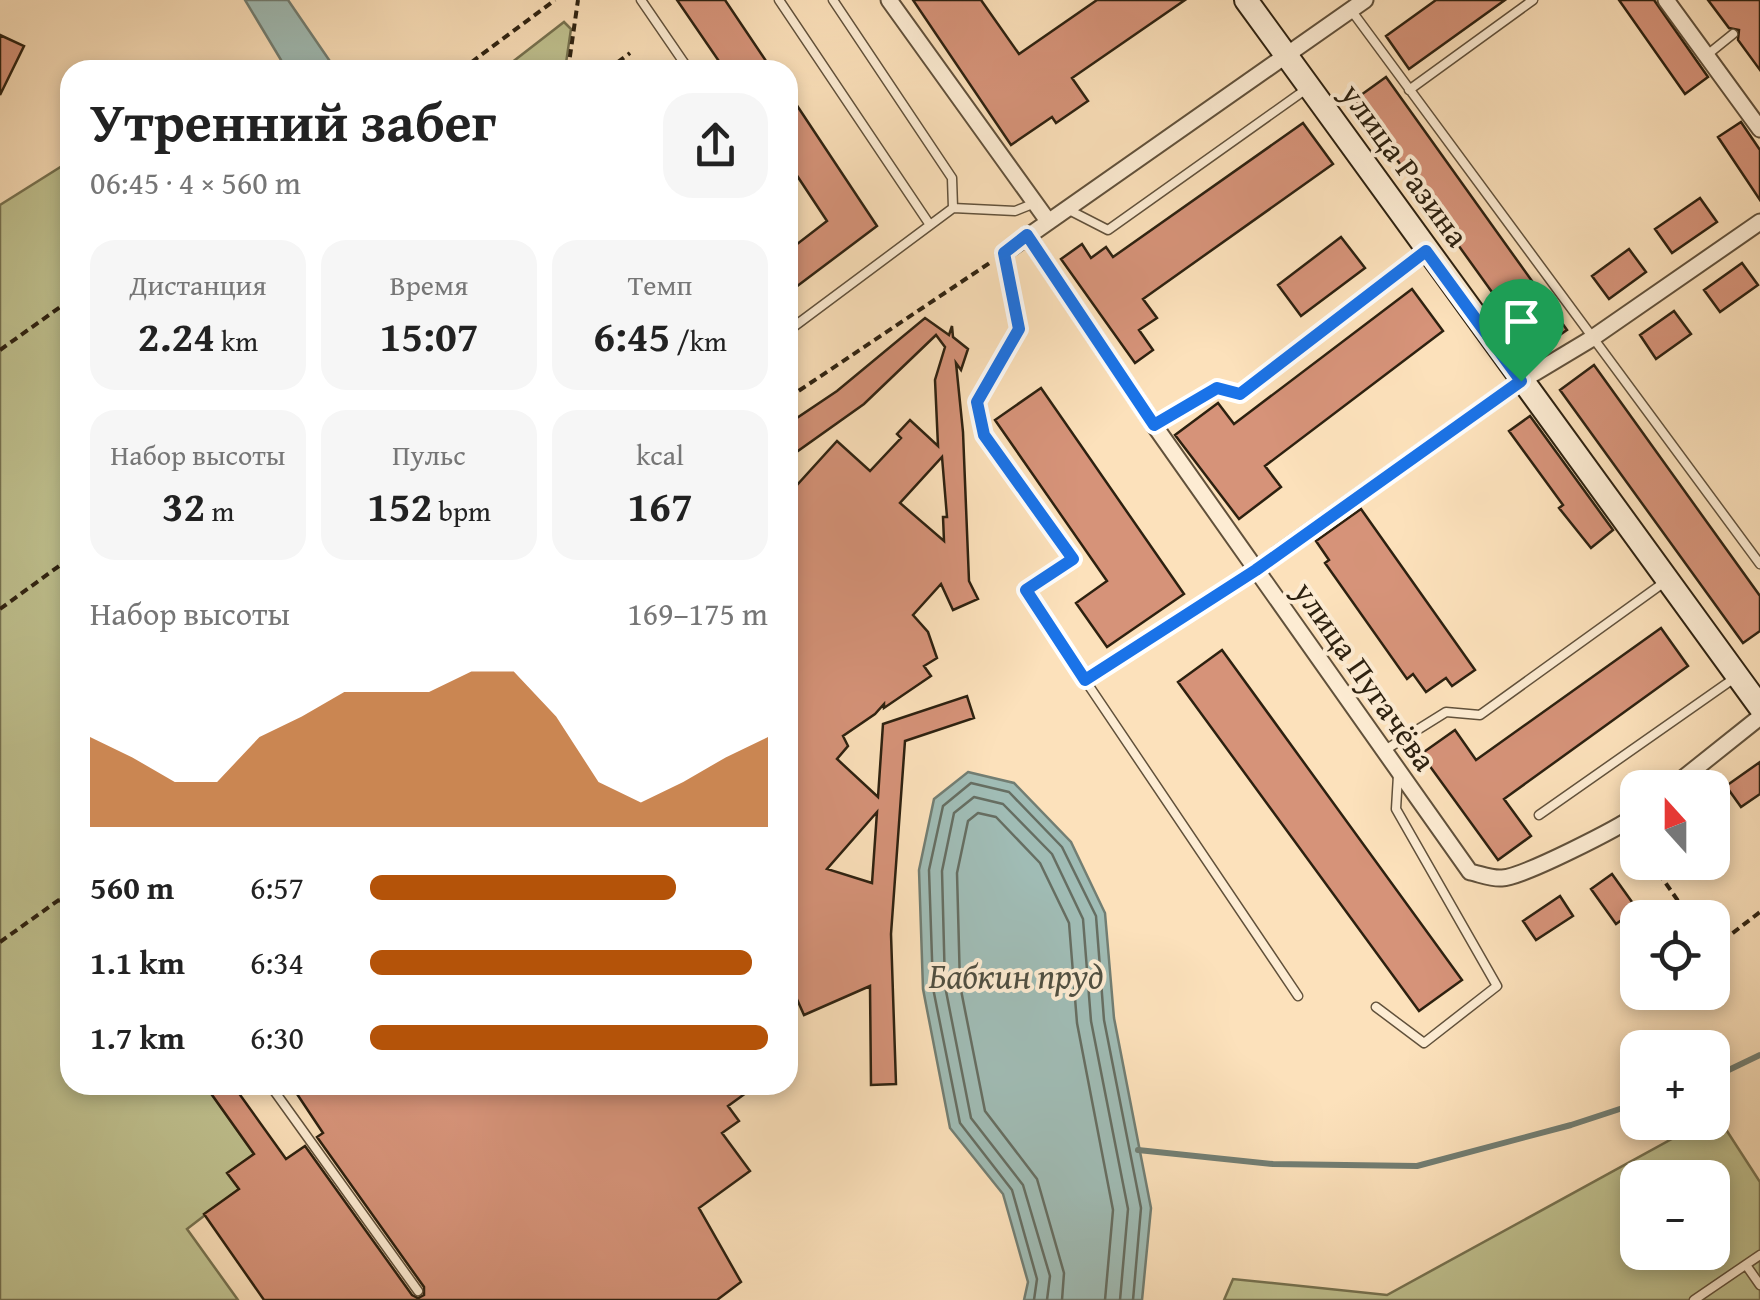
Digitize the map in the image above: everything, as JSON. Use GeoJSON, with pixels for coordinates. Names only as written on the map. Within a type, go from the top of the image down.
{"type":"FeatureCollection","features":[{"type":"Feature","properties":{"kind":"street"},"geometry":{"type":"LineString","coordinates":[[889,0],[1048,221]]}},
{"type":"Feature","properties":{"kind":"street","name":"улица Разина"},"geometry":{"type":"LineString","coordinates":[[1246,0],[1760,707]]}},
{"type":"Feature","properties":{"kind":"street"},"geometry":{"type":"LineString","coordinates":[[1666,0],[1760,128]]}},
{"type":"Feature","properties":{"kind":"street"},"geometry":{"type":"LineString","coordinates":[[1004,253],[1358,5]]}},
{"type":"Feature","properties":{"kind":"street"},"geometry":{"type":"LineString","coordinates":[[1256,570],[1521,381],[1591,339],[1760,222]]}},
{"type":"Feature","properties":{"kind":"street","name":"улица Пугачёва"},"geometry":{"type":"LineString","coordinates":[[1027,235],[1154,425],[1470,872],[1503,879],[1620,826]]}},
{"type":"Feature","properties":{"kind":"street"},"geometry":{"type":"LineString","coordinates":[[1694,770],[1760,717]]}},
{"type":"Feature","properties":{"kind":"lane"},"geometry":{"type":"LineString","coordinates":[[641,0],[682,60]]}},
{"type":"Feature","properties":{"kind":"lane"},"geometry":{"type":"LineString","coordinates":[[778,0],[930,225]]}},
{"type":"Feature","properties":{"kind":"lane"},"geometry":{"type":"LineString","coordinates":[[832,0],[952,178],[953,208]]}},
{"type":"Feature","properties":{"kind":"lane"},"geometry":{"type":"LineString","coordinates":[[1408,90],[1533,0]]}},
{"type":"Feature","properties":{"kind":"lane"},"geometry":{"type":"LineString","coordinates":[[1358,5],[1408,90],[1760,564]]}},
{"type":"Feature","properties":{"kind":"lane"},"geometry":{"type":"LineString","coordinates":[[1707,55],[1734,34]]}},
{"type":"Feature","properties":{"kind":"lane"},"geometry":{"type":"LineString","coordinates":[[1066,209],[1108,230],[1309,87]]}},
{"type":"Feature","properties":{"kind":"lane"},"geometry":{"type":"LineString","coordinates":[[798,324],[953,208],[1014,210],[1035,203]]}},
{"type":"Feature","properties":{"kind":"lane"},"geometry":{"type":"LineString","coordinates":[[1154,425],[1217,388],[1240,394],[1426,251]]}},
{"type":"Feature","properties":{"kind":"lane"},"geometry":{"type":"LineString","coordinates":[[1004,253],[1019,329],[977,402],[984,435],[1073,559],[1026,590],[1298,996]]}},
{"type":"Feature","properties":{"kind":"lane"},"geometry":{"type":"LineString","coordinates":[[1085,680],[1256,570]]}},
{"type":"Feature","properties":{"kind":"lane"},"geometry":{"type":"LineString","coordinates":[[1385,750],[1446,712],[1480,715],[1666,581]]}},
{"type":"Feature","properties":{"kind":"lane"},"geometry":{"type":"LineString","coordinates":[[1539,815],[1737,676]]}},
{"type":"Feature","properties":{"kind":"lane"},"geometry":{"type":"LineString","coordinates":[[1376,1007],[1424,1044],[1497,986],[1396,809],[1398,770]]}},
{"type":"Feature","properties":{"kind":"lane"},"geometry":{"type":"LineString","coordinates":[[277,1095],[418,1291]]}},
{"type":"Feature","properties":{"kind":"lane"},"geometry":{"type":"LineString","coordinates":[[1694,1300],[1760,1255]]}},
{"type":"Feature","properties":{"kind":"lane"},"geometry":{"type":"LineString","coordinates":[[1746,1265],[1760,1286]]}},
{"type":"Feature","properties":{"kind":"path"},"geometry":{"type":"LineString","coordinates":[[474,60],[555,0]]}},
{"type":"Feature","properties":{"kind":"path"},"geometry":{"type":"LineString","coordinates":[[569,60],[578,0]]}},
{"type":"Feature","properties":{"kind":"path"},"geometry":{"type":"LineString","coordinates":[[621,60],[630,53]]}},
{"type":"Feature","properties":{"kind":"path"},"geometry":{"type":"LineString","coordinates":[[798,391],[1004,253]]}},
{"type":"Feature","properties":{"kind":"path"},"geometry":{"type":"LineString","coordinates":[[0,350],[60,307]]}},
{"type":"Feature","properties":{"kind":"path"},"geometry":{"type":"LineString","coordinates":[[0,609],[60,565]]}},
{"type":"Feature","properties":{"kind":"path"},"geometry":{"type":"LineString","coordinates":[[0,942],[60,899]]}},
{"type":"Feature","properties":{"kind":"path"},"geometry":{"type":"LineString","coordinates":[[1730,935],[1760,912]]}},
{"type":"Feature","properties":{"kind":"green space"},"geometry":{"type":"Polygon","coordinates":[[[564,22],[571,29],[566,60],[515,60],[564,22]]]}},
{"type":"Feature","properties":{"kind":"green space"},"geometry":{"type":"Polygon","coordinates":[[[60,167],[60,1095],[212,1095],[254,1154],[228,1173],[239,1189],[187,1229],[238,1300],[0,1300],[0,205],[60,167]]]}},
{"type":"Feature","properties":{"kind":"green space"},"geometry":{"type":"Polygon","coordinates":[[[1730,1136],[1760,1182],[1760,1300],[1224,1300],[1233,1279],[1387,1295],[1620,1167],[1620,1270],[1730,1270],[1730,1160],[1633,1160],[1670,1140],[1730,1140],[1730,1136]]]}},
{"type":"Feature","properties":{"kind":"water"},"geometry":{"type":"Polygon","coordinates":[[[245,0],[288,0],[329,60],[281,60],[245,0]]]}},
{"type":"Feature","properties":{"kind":"water","name":"Бабкин пруд"},"geometry":{"type":"Polygon","coordinates":[[[968,772],[1014,783],[1071,842],[1105,913],[1114,1018],[1151,1208],[1142,1300],[1024,1300],[1028,1282],[1003,1194],[950,1128],[923,989],[919,870],[934,799],[968,772]]]}},
{"type":"Feature","properties":{"kind":"building"},"geometry":{"type":"Polygon","coordinates":[[[677,0],[725,0],[765,60],[718,60],[677,0]]]}},
{"type":"Feature","properties":{"kind":"building"},"geometry":{"type":"Polygon","coordinates":[[[913,0],[981,0],[1019,54],[1097,0],[1185,0],[1072,78],[1088,101],[1056,123],[1052,117],[1011,145],[913,0]]]}},
{"type":"Feature","properties":{"kind":"building"},"geometry":{"type":"Polygon","coordinates":[[[1436,0],[1505,0],[1409,69],[1386,36],[1436,0]]]}},
{"type":"Feature","properties":{"kind":"building"},"geometry":{"type":"Polygon","coordinates":[[[1619,0],[1654,0],[1708,77],[1685,94],[1619,0]]]}},
{"type":"Feature","properties":{"kind":"building"},"geometry":{"type":"Polygon","coordinates":[[[1708,0],[1760,0],[1760,70],[1738,40],[1739,30],[1729,28],[1708,0]]]}},
{"type":"Feature","properties":{"kind":"building"},"geometry":{"type":"Polygon","coordinates":[[[0,35],[24,46],[0,95],[0,35]]]}},
{"type":"Feature","properties":{"kind":"building"},"geometry":{"type":"Polygon","coordinates":[[[1386,77],[1567,330],[1535,352],[1354,100],[1386,77]]]}},
{"type":"Feature","properties":{"kind":"building"},"geometry":{"type":"Polygon","coordinates":[[[798,107],[877,226],[798,285],[798,243],[827,221],[798,177],[798,107]]]}},
{"type":"Feature","properties":{"kind":"building"},"geometry":{"type":"Polygon","coordinates":[[[1741,122],[1760,150],[1760,200],[1718,137],[1741,122]]]}},
{"type":"Feature","properties":{"kind":"building"},"geometry":{"type":"Polygon","coordinates":[[[1303,123],[1333,164],[1143,299],[1157,318],[1139,330],[1153,350],[1135,363],[1061,259],[1082,244],[1091,258],[1106,247],[1113,257],[1303,123]]]}},
{"type":"Feature","properties":{"kind":"building"},"geometry":{"type":"Polygon","coordinates":[[[1700,198],[1717,222],[1672,253],[1655,229],[1700,198]]]}},
{"type":"Feature","properties":{"kind":"building"},"geometry":{"type":"Polygon","coordinates":[[[1341,237],[1365,268],[1301,316],[1278,285],[1341,237]]]}},
{"type":"Feature","properties":{"kind":"building"},"geometry":{"type":"Polygon","coordinates":[[[1629,249],[1646,272],[1609,299],[1592,276],[1629,249]]]}},
{"type":"Feature","properties":{"kind":"building"},"geometry":{"type":"Polygon","coordinates":[[[1742,263],[1758,285],[1720,312],[1704,290],[1742,263]]]}},
{"type":"Feature","properties":{"kind":"building"},"geometry":{"type":"Polygon","coordinates":[[[1412,289],[1443,331],[1265,466],[1281,487],[1239,519],[1175,435],[1218,403],[1234,424],[1412,289]]]}},
{"type":"Feature","properties":{"kind":"building"},"geometry":{"type":"Polygon","coordinates":[[[1674,311],[1691,334],[1656,359],[1640,335],[1674,311]]]}},
{"type":"Feature","properties":{"kind":"building"},"geometry":{"type":"Polygon","coordinates":[[[925,318],[949,335],[952,326],[953,337],[968,349],[961,370],[956,363],[969,581],[978,599],[953,610],[941,584],[913,615],[928,632],[937,658],[924,666],[931,676],[884,708],[884,704],[843,736],[848,746],[837,759],[878,797],[883,724],[967,696],[974,718],[905,741],[891,934],[896,1084],[871,1085],[870,986],[804,1015],[798,1002],[798,484],[837,441],[870,471],[901,438],[897,434],[910,420],[938,446],[935,380],[945,347],[936,335],[864,404],[798,451],[798,417],[837,391],[925,318]],[[942,457],[900,503],[944,541],[943,517],[947,517],[942,457]],[[877,812],[827,869],[872,883],[877,812]]]}},
{"type":"Feature","properties":{"kind":"building"},"geometry":{"type":"Polygon","coordinates":[[[1594,365],[1760,596],[1760,631],[1743,643],[1560,390],[1594,365]]]}},
{"type":"Feature","properties":{"kind":"building"},"geometry":{"type":"Polygon","coordinates":[[[1041,388],[1184,594],[1107,647],[1076,603],[1107,581],[995,420],[1041,388]]]}},
{"type":"Feature","properties":{"kind":"building"},"geometry":{"type":"Polygon","coordinates":[[[1530,416],[1613,530],[1591,548],[1559,508],[1563,505],[1509,431],[1530,416]]]}},
{"type":"Feature","properties":{"kind":"building"},"geometry":{"type":"Polygon","coordinates":[[[1361,509],[1475,670],[1452,686],[1446,678],[1426,692],[1413,674],[1407,679],[1325,563],[1329,560],[1316,541],[1361,509]]]}},
{"type":"Feature","properties":{"kind":"building"},"geometry":{"type":"Polygon","coordinates":[[[1661,628],[1688,666],[1504,799],[1531,836],[1498,860],[1421,754],[1455,730],[1476,760],[1661,628]]]}},
{"type":"Feature","properties":{"kind":"building"},"geometry":{"type":"Polygon","coordinates":[[[1222,650],[1462,980],[1419,1011],[1178,682],[1222,650]]]}},
{"type":"Feature","properties":{"kind":"building"},"geometry":{"type":"Polygon","coordinates":[[[1760,762],[1760,794],[1741,807],[1730,792],[1730,783],[1760,762]]]}},
{"type":"Feature","properties":{"kind":"building"},"geometry":{"type":"Polygon","coordinates":[[[1612,874],[1631,900],[1620,900],[1620,921],[1616,924],[1591,889],[1612,874]]]}},
{"type":"Feature","properties":{"kind":"building"},"geometry":{"type":"Polygon","coordinates":[[[1560,896],[1573,916],[1536,940],[1523,921],[1560,896]]]}},
{"type":"Feature","properties":{"kind":"building"},"geometry":{"type":"Polygon","coordinates":[[[212,1095],[240,1095],[286,1159],[305,1146],[412,1295],[418,1298],[424,1295],[424,1287],[317,1137],[323,1133],[298,1095],[743,1095],[728,1106],[739,1121],[722,1133],[750,1171],[699,1208],[741,1282],[717,1300],[264,1300],[204,1214],[239,1189],[227,1173],[254,1154],[212,1095]]]}},
{"type":"Feature","properties":{"kind":"waterway"},"geometry":{"type":"LineString","coordinates":[[1730,1069],[1760,1055]]}},
{"type":"Feature","properties":{"kind":"waterway"},"geometry":{"type":"LineString","coordinates":[[1138,1150],[1273,1164],[1417,1166],[1620,1109]]}},
{"type":"Feature","properties":{"kind":"route"},"geometry":{"type":"LineString","coordinates":[[1027,235],[1154,425],[1217,388],[1240,394],[1426,251],[1521,381],[1256,570],[1085,680],[1026,590],[1073,559],[984,435],[977,402],[1019,329],[1004,253],[1027,235]]}}]}
